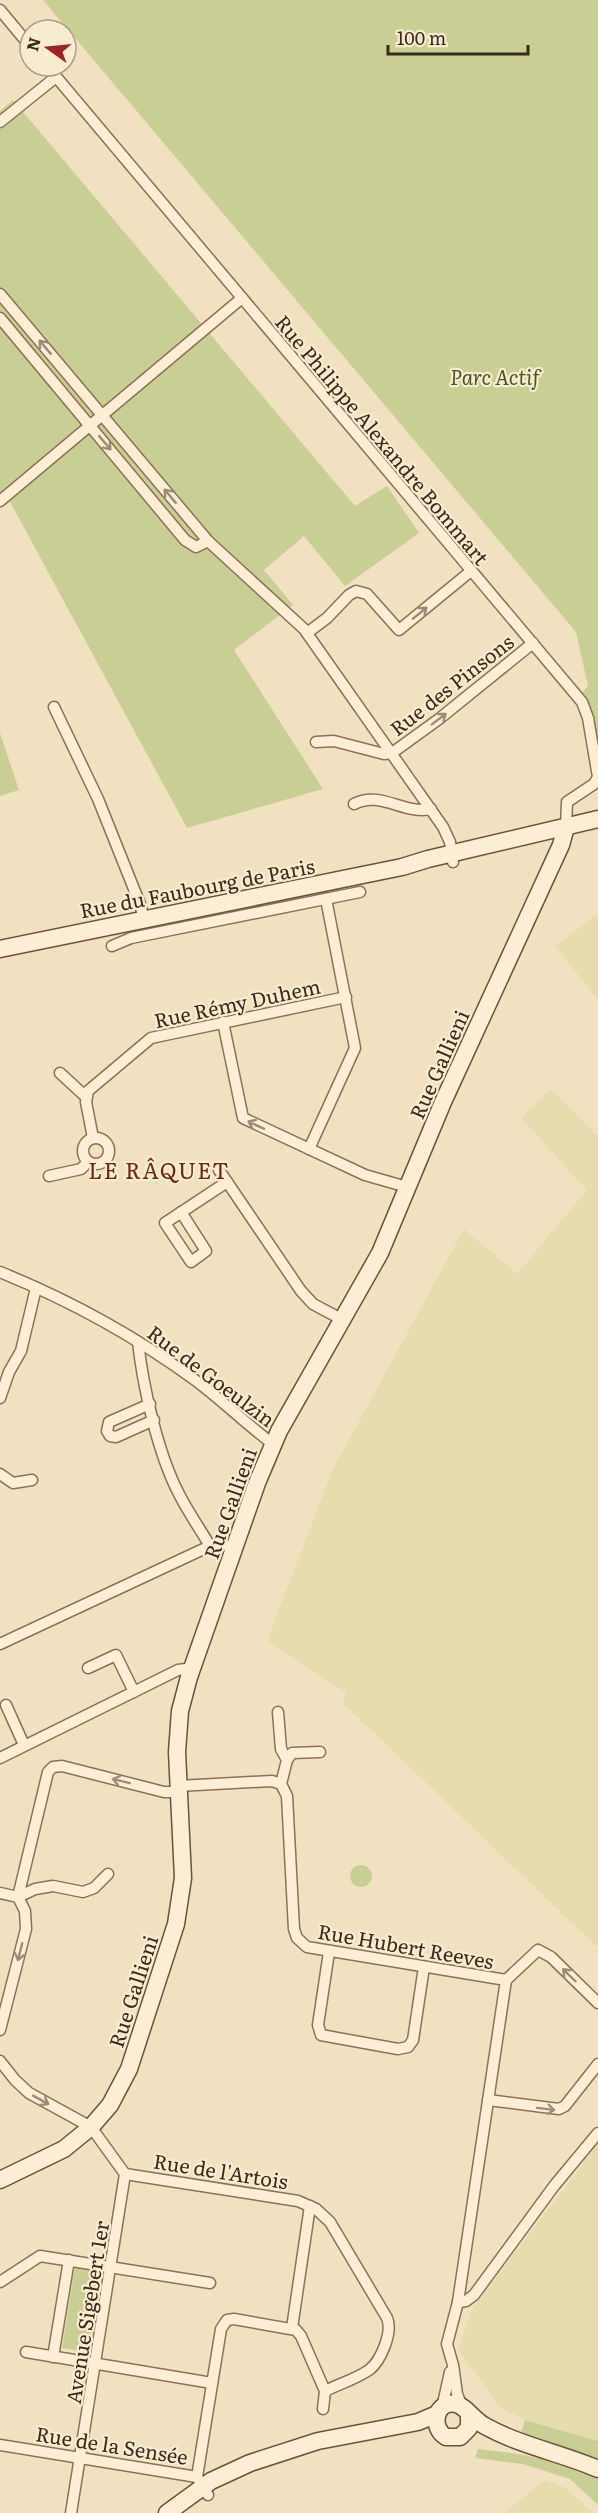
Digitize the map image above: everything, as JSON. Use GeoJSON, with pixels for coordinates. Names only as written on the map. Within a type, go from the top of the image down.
{"type":"FeatureCollection","features":[{"type":"Feature","properties":{"kind":"street"},"geometry":{"type":"LineString","coordinates":[[0,11],[18,32]]}},
{"type":"Feature","properties":{"kind":"street"},"geometry":{"type":"LineString","coordinates":[[0,123],[55,78]]}},
{"type":"Feature","properties":{"kind":"street","name":"Rue Philippe Alexandre Bommart"},"geometry":{"type":"LineString","coordinates":[[57,78],[580,699],[588,718],[598,777],[594,784],[567,802],[566,833]]}},
{"type":"Feature","properties":{"kind":"street"},"geometry":{"type":"LineString","coordinates":[[0,294],[208,541],[307,633],[431,809],[447,835],[453,858]]}},
{"type":"Feature","properties":{"kind":"street"},"geometry":{"type":"LineString","coordinates":[[0,501],[242,298]]}},
{"type":"Feature","properties":{"kind":"street"},"geometry":{"type":"LineString","coordinates":[[0,318],[185,540],[196,547],[208,541]]}},
{"type":"Feature","properties":{"kind":"street"},"geometry":{"type":"LineString","coordinates":[[307,633],[356,591],[363,592],[399,630],[471,572]]}},
{"type":"Feature","properties":{"kind":"street","name":"Rue des Pinsons"},"geometry":{"type":"LineString","coordinates":[[392,753],[439,719],[532,643]]}},
{"type":"Feature","properties":{"kind":"street"},"geometry":{"type":"LineString","coordinates":[[54,707],[98,799],[140,904],[144,920]]}},
{"type":"Feature","properties":{"kind":"street"},"geometry":{"type":"LineString","coordinates":[[316,742],[334,741],[384,754],[392,753]]}},
{"type":"Feature","properties":{"kind":"street"},"geometry":{"type":"LineString","coordinates":[[354,804],[364,799],[373,799],[421,810],[431,809]]}},
{"type":"Feature","properties":{"kind":"street","name":"Rue du Faubourg de Paris"},"geometry":{"type":"LineString","coordinates":[[0,949],[453,858],[566,833],[598,819]]}},
{"type":"Feature","properties":{"kind":"street"},"geometry":{"type":"LineString","coordinates":[[566,833],[598,828]]}},
{"type":"Feature","properties":{"kind":"street","name":"Rue Gallieni"},"geometry":{"type":"LineString","coordinates":[[0,2180],[45,2160],[73,2143],[91,2127],[110,2104],[126,2077],[178,1917],[183,1878],[178,1789],[178,1722],[193,1668],[234,1548],[273,1444],[380,1253],[452,1081],[566,833]]}},
{"type":"Feature","properties":{"kind":"street","name":"Rue du Faubourg de Paris"},"geometry":{"type":"LineString","coordinates":[[112,946],[131,938],[360,892]]}},
{"type":"Feature","properties":{"kind":"street"},"geometry":{"type":"LineString","coordinates":[[309,1149],[355,1050],[326,899]]}},
{"type":"Feature","properties":{"kind":"street","name":"Rue Rémy Duhem"},"geometry":{"type":"LineString","coordinates":[[86,1097],[91,1088],[147,1040],[223,1022],[346,998]]}},
{"type":"Feature","properties":{"kind":"street"},"geometry":{"type":"LineString","coordinates":[[223,1022],[243,1118],[365,1175],[407,1187]]}},
{"type":"Feature","properties":{"kind":"street"},"geometry":{"type":"LineString","coordinates":[[60,1073],[86,1097],[93,1138]]}},
{"type":"Feature","properties":{"kind":"street"},"geometry":{"type":"LineString","coordinates":[[49,1176],[81,1169],[88,1162],[101,1163],[109,1154],[105,1141],[93,1138],[87,1142],[83,1148],[88,1162]]}},
{"type":"Feature","properties":{"kind":"street"},"geometry":{"type":"LineString","coordinates":[[219,1170],[301,1291],[314,1304],[342,1320]]}},
{"type":"Feature","properties":{"kind":"street"},"geometry":{"type":"LineString","coordinates":[[181,1212],[227,1182]]}},
{"type":"Feature","properties":{"kind":"street","name":"Rue de Goeulzin"},"geometry":{"type":"LineString","coordinates":[[0,1272],[104,1321],[138,1342],[198,1382],[273,1444]]}},
{"type":"Feature","properties":{"kind":"street"},"geometry":{"type":"LineString","coordinates":[[0,1398],[7,1377],[21,1351],[36,1288]]}},
{"type":"Feature","properties":{"kind":"street"},"geometry":{"type":"LineString","coordinates":[[138,1342],[154,1420],[176,1488],[210,1546]]}},
{"type":"Feature","properties":{"kind":"street"},"geometry":{"type":"LineString","coordinates":[[150,1404],[110,1422],[107,1431],[110,1436],[116,1437],[154,1420]]}},
{"type":"Feature","properties":{"kind":"street"},"geometry":{"type":"LineString","coordinates":[[0,1474],[13,1483],[33,1480]]}},
{"type":"Feature","properties":{"kind":"street"},"geometry":{"type":"LineString","coordinates":[[0,1644],[210,1546],[221,1544],[234,1548]]}},
{"type":"Feature","properties":{"kind":"street"},"geometry":{"type":"LineString","coordinates":[[88,1668],[116,1655],[134,1692]]}},
{"type":"Feature","properties":{"kind":"street"},"geometry":{"type":"LineString","coordinates":[[0,1758],[178,1670],[193,1668]]}},
{"type":"Feature","properties":{"kind":"street"},"geometry":{"type":"LineString","coordinates":[[6,1705],[24,1745]]}},
{"type":"Feature","properties":{"kind":"street","name":"Rue Hubert Reeves"},"geometry":{"type":"LineString","coordinates":[[278,1712],[281,1749],[287,1760],[281,1784],[287,1796],[294,1929],[302,1943],[328,1952],[506,1980],[458,2302],[448,2335],[458,2398],[465,2411]]}},
{"type":"Feature","properties":{"kind":"street"},"geometry":{"type":"LineString","coordinates":[[287,1760],[292,1754],[320,1752]]}},
{"type":"Feature","properties":{"kind":"street"},"geometry":{"type":"LineString","coordinates":[[0,2030],[26,1929],[25,1911],[18,1897],[48,1772],[53,1767],[62,1766],[164,1792],[272,1781],[281,1784]]}},
{"type":"Feature","properties":{"kind":"street"},"geometry":{"type":"LineString","coordinates":[[0,1893],[18,1897],[48,1886],[83,1892],[94,1888],[108,1874]]}},
{"type":"Feature","properties":{"kind":"street"},"geometry":{"type":"LineString","coordinates":[[506,1980],[538,1950],[551,1957],[598,2002]]}},
{"type":"Feature","properties":{"kind":"street"},"geometry":{"type":"LineString","coordinates":[[328,1952],[318,2025],[321,2035],[388,2047],[403,2049],[408,2047],[413,2040],[424,1967]]}},
{"type":"Feature","properties":{"kind":"street"},"geometry":{"type":"LineString","coordinates":[[0,2061],[23,2089],[91,2127],[125,2174]]}},
{"type":"Feature","properties":{"kind":"street"},"geometry":{"type":"LineString","coordinates":[[488,2100],[559,2109],[565,2106],[598,2064]]}},
{"type":"Feature","properties":{"kind":"street"},"geometry":{"type":"LineString","coordinates":[[67,2113],[74,2128],[73,2143]]}},
{"type":"Feature","properties":{"kind":"street"},"geometry":{"type":"LineString","coordinates":[[458,2302],[466,2301],[474,2295],[554,2186],[598,2133]]}},
{"type":"Feature","properties":{"kind":"street","name":"Rue de l'Artois"},"geometry":{"type":"LineString","coordinates":[[125,2174],[291,2200],[310,2206]]}},
{"type":"Feature","properties":{"kind":"street","name":"Avenue Sigebert 1er"},"geometry":{"type":"LineString","coordinates":[[71,2513],[125,2174]]}},
{"type":"Feature","properties":{"kind":"street"},"geometry":{"type":"LineString","coordinates":[[292,2328],[310,2206],[322,2214],[336,2231],[390,2327],[388,2340],[370,2369],[325,2391]]}},
{"type":"Feature","properties":{"kind":"street"},"geometry":{"type":"LineString","coordinates":[[0,2282],[37,2256],[210,2283]]}},
{"type":"Feature","properties":{"kind":"street","name":"Avenue Sigebert 1er"},"geometry":{"type":"LineString","coordinates":[[53,2357],[69,2260]]}},
{"type":"Feature","properties":{"kind":"street"},"geometry":{"type":"LineString","coordinates":[[181,2513],[202,2486],[212,2383],[221,2329],[227,2320],[234,2319],[292,2328],[301,2336],[325,2391],[323,2409]]}},
{"type":"Feature","properties":{"kind":"street"},"geometry":{"type":"LineString","coordinates":[[26,2352],[212,2383]]}},
{"type":"Feature","properties":{"kind":"street","name":"Rue Hubert Reeves"},"geometry":{"type":"LineString","coordinates":[[439,2411],[450,2373],[450,2353]]}},
{"type":"Feature","properties":{"kind":"street"},"geometry":{"type":"LineString","coordinates":[[167,2513],[202,2486],[272,2457],[318,2441],[425,2420],[452,2404],[479,2423],[516,2442]]}},
{"type":"Feature","properties":{"kind":"street"},"geometry":{"type":"LineString","coordinates":[[439,2411],[435,2423],[441,2434]]}},
{"type":"Feature","properties":{"kind":"street"},"geometry":{"type":"LineString","coordinates":[[464,2435],[470,2426],[465,2411]]}},
{"type":"Feature","properties":{"kind":"street"},"geometry":{"type":"LineString","coordinates":[[382,2430],[420,2430],[441,2434],[451,2439],[464,2435],[484,2436],[516,2442],[598,2469]]}},
{"type":"Feature","properties":{"kind":"street","name":"Rue de la Sensée"},"geometry":{"type":"LineString","coordinates":[[0,2445],[80,2457],[202,2486]]}},
{"type":"Feature","properties":{"kind":"shaded area"},"geometry":{"type":"Polygon","coordinates":[[[596,915],[598,918],[598,999],[555,946],[596,915]]]}},
{"type":"Feature","properties":{"kind":"shaded area"},"geometry":{"type":"Polygon","coordinates":[[[551,1088],[598,1136],[598,1948],[343,1703],[346,1693],[267,1641],[332,1471],[464,1229],[517,1274],[587,1190],[521,1118],[551,1088]]]}},
{"type":"Feature","properties":{"kind":"shaded area"},"geometry":{"type":"Polygon","coordinates":[[[598,2144],[598,2441],[525,2420],[500,2407],[458,2349],[473,2308],[598,2144]]]}},
{"type":"Feature","properties":{"kind":"shaded area"},"geometry":{"type":"Polygon","coordinates":[[[545,2480],[566,2488],[593,2513],[504,2513],[545,2480]]]}},
{"type":"Feature","properties":{"kind":"green space","name":"Parc Actif"},"geometry":{"type":"Polygon","coordinates":[[[43,0],[598,0],[598,748],[581,694],[588,686],[576,632],[78,42],[78,18],[58,18],[43,0]]]}},
{"type":"Feature","properties":{"kind":"green space"},"geometry":{"type":"Polygon","coordinates":[[[13,100],[355,506],[387,486],[419,533],[345,586],[304,536],[264,570],[293,605],[234,650],[323,789],[187,828],[9,500],[0,497],[0,111],[13,100]]]}},
{"type":"Feature","properties":{"kind":"green space"},"geometry":{"type":"Polygon","coordinates":[[[0,733],[19,790],[0,796],[0,733]]]}},
{"type":"Feature","properties":{"kind":"green space"},"geometry":{"type":"Polygon","coordinates":[[[361,1865],[369,1868],[372,1876],[369,1884],[361,1887],[353,1884],[350,1876],[353,1868],[361,1865]]]}},
{"type":"Feature","properties":{"kind":"green space"},"geometry":{"type":"Polygon","coordinates":[[[75,2267],[101,2272],[88,2352],[62,2348],[75,2267]]]}},
{"type":"Feature","properties":{"kind":"green space"},"geometry":{"type":"Polygon","coordinates":[[[525,2420],[598,2441],[598,2460],[568,2448],[519,2438],[525,2420]]]}},
{"type":"Feature","properties":{"kind":"green space"},"geometry":{"type":"Polygon","coordinates":[[[478,2449],[539,2458],[598,2477],[598,2505],[570,2479],[523,2464],[475,2458],[478,2449]]]}},
{"type":"Feature","properties":{"kind":"district","name":"LE RÂQUET"},"geometry":{"type":"Point","coordinates":[159,1169]}}]}
